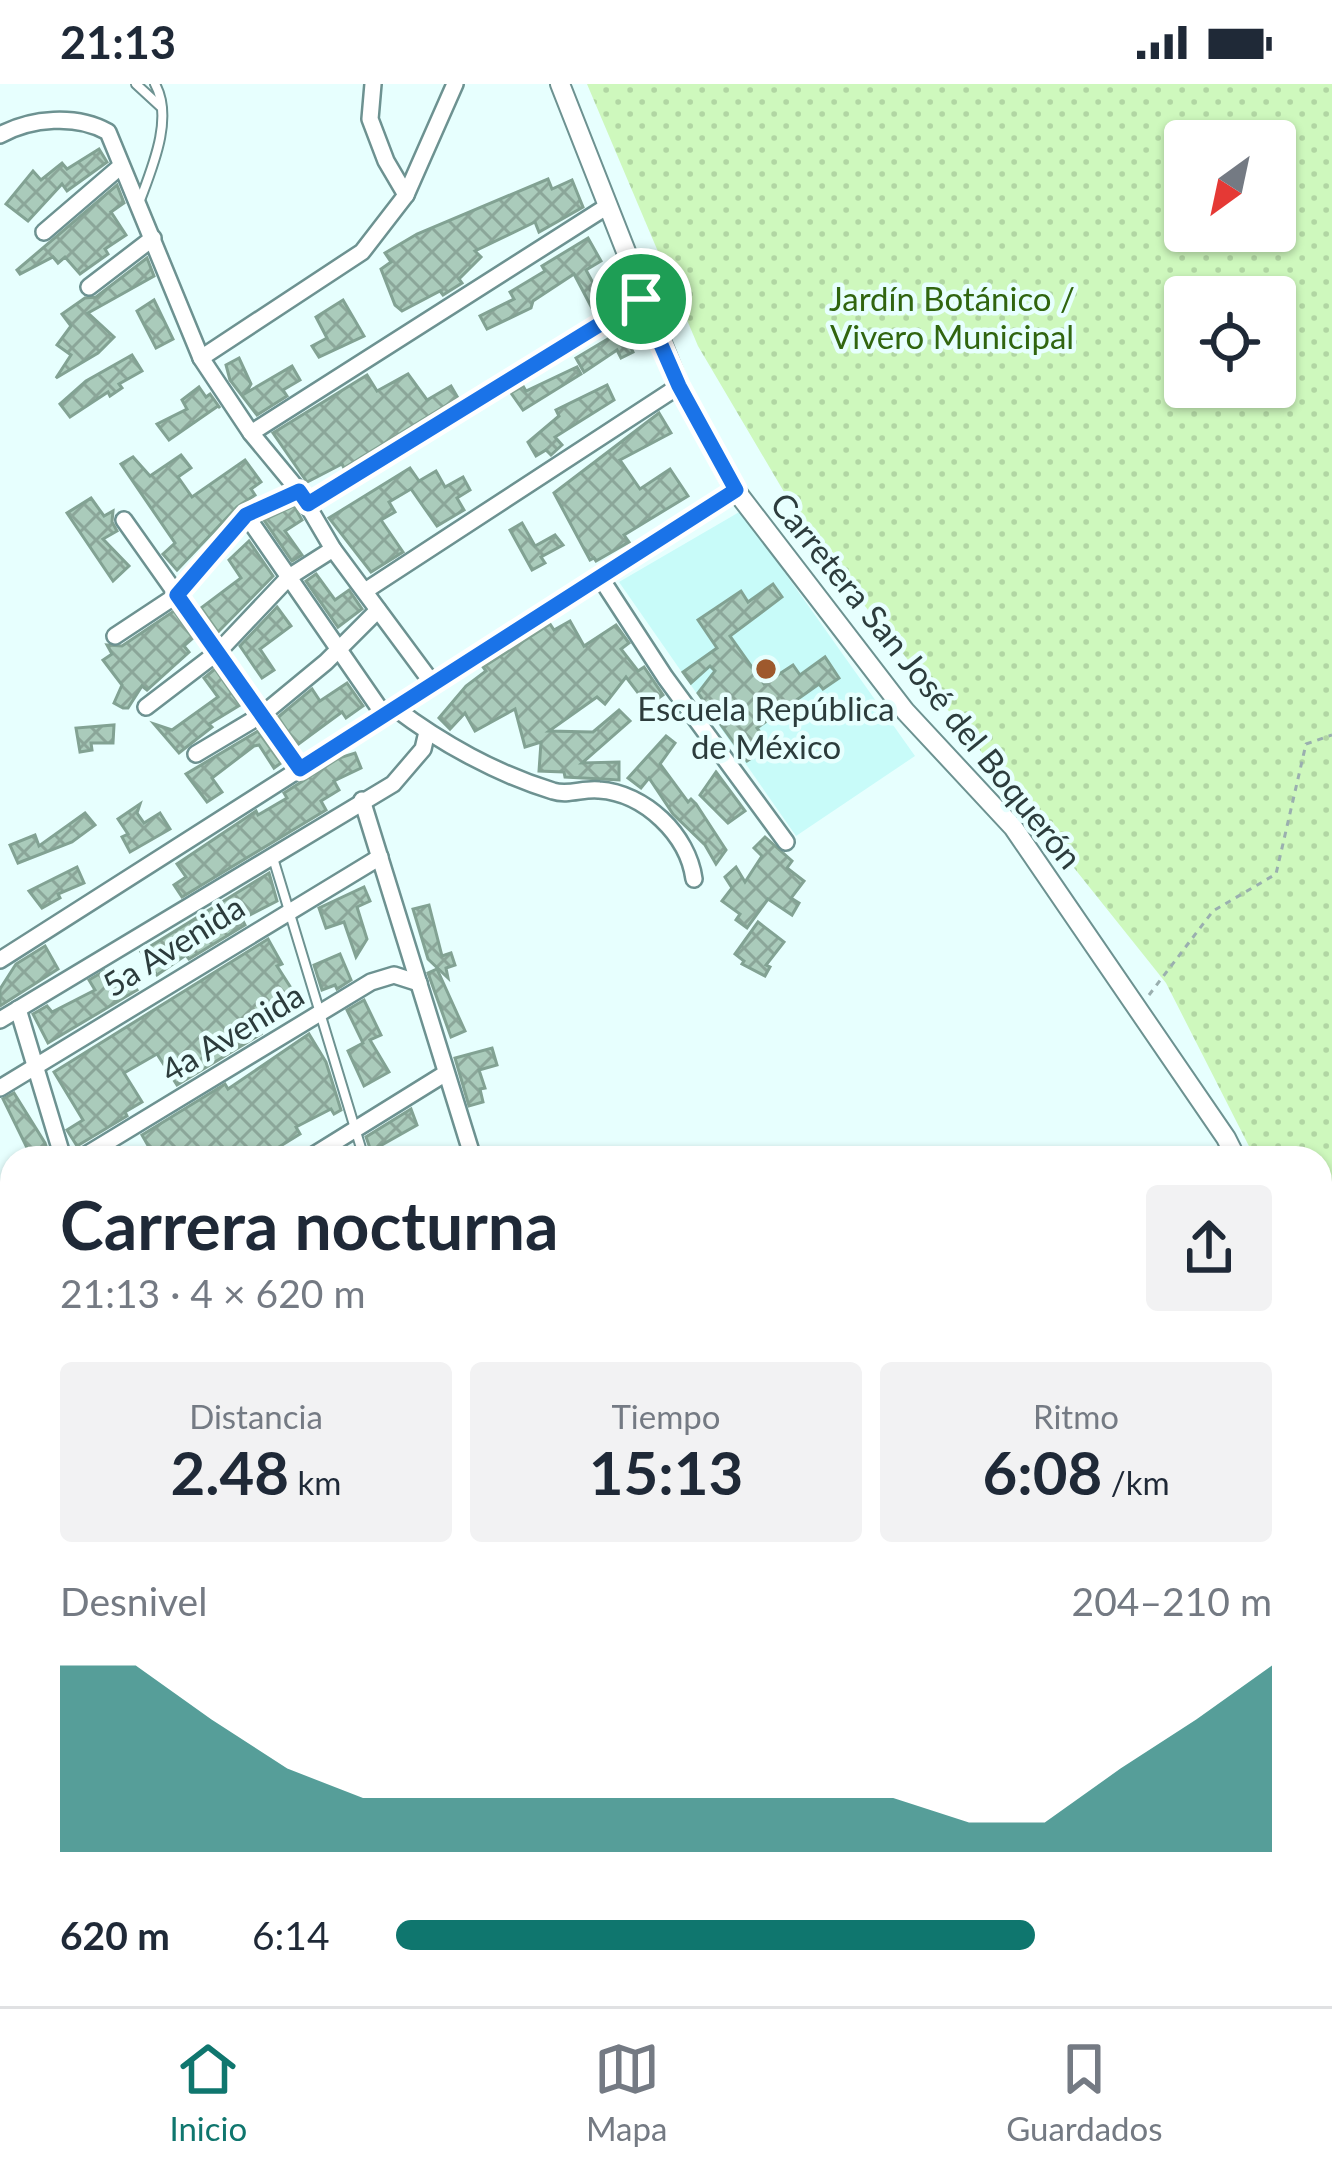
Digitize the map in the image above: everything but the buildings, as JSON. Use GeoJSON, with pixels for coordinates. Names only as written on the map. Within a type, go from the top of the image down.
{"type":"FeatureCollection","features":[{"type":"Feature","properties":{"kind":"street"},"geometry":{"type":"LineString","coordinates":[[373,84],[370,119],[406,195]]}},
{"type":"Feature","properties":{"kind":"street"},"geometry":{"type":"LineString","coordinates":[[201,358],[362,252],[406,195],[455,84]]}},
{"type":"Feature","properties":{"kind":"street","name":"Carretera San José del Boquerón"},"geometry":{"type":"LineString","coordinates":[[560,84],[641,299],[679,386],[736,490],[905,711],[1012,826],[1095,941],[1230,1146]]}},
{"type":"Feature","properties":{"kind":"street"},"geometry":{"type":"LineString","coordinates":[[0,135],[19,125],[71,120],[108,132],[201,358],[433,684]]}},
{"type":"Feature","properties":{"kind":"street"},"geometry":{"type":"LineString","coordinates":[[44,232],[121,166]]}},
{"type":"Feature","properties":{"kind":"street"},"geometry":{"type":"LineString","coordinates":[[251,434],[606,207]]}},
{"type":"Feature","properties":{"kind":"street"},"geometry":{"type":"LineString","coordinates":[[88,286],[153,238]]}},
{"type":"Feature","properties":{"kind":"street"},"geometry":{"type":"LineString","coordinates":[[115,636],[177,595],[246,515],[303,498],[641,299]]}},
{"type":"Feature","properties":{"kind":"street"},"geometry":{"type":"LineString","coordinates":[[365,591],[679,386]]}},
{"type":"Feature","properties":{"kind":"street"},"geometry":{"type":"LineString","coordinates":[[0,960],[736,490]]}},
{"type":"Feature","properties":{"kind":"street"},"geometry":{"type":"LineString","coordinates":[[246,515],[338,649],[390,711],[514,776],[559,793],[599,790],[641,800],[690,854],[694,879]]}},
{"type":"Feature","properties":{"kind":"street"},"geometry":{"type":"LineString","coordinates":[[124,520],[300,769]]}},
{"type":"Feature","properties":{"kind":"street"},"geometry":{"type":"LineString","coordinates":[[146,707],[218,652],[289,578],[333,549]]}},
{"type":"Feature","properties":{"kind":"street"},"geometry":{"type":"LineString","coordinates":[[600,577],[665,677],[786,842]]}},
{"type":"Feature","properties":{"kind":"street"},"geometry":{"type":"LineString","coordinates":[[196,754],[262,714],[378,610]]}},
{"type":"Feature","properties":{"kind":"street"},"geometry":{"type":"LineString","coordinates":[[0,1020],[393,784],[423,748],[427,732]]}},
{"type":"Feature","properties":{"kind":"street"},"geometry":{"type":"LineString","coordinates":[[362,800],[469,1146]]}},
{"type":"Feature","properties":{"kind":"street","name":"5a Avenida"},"geometry":{"type":"LineString","coordinates":[[0,1088],[380,857]]}},
{"type":"Feature","properties":{"kind":"street","name":"4a Avenida"},"geometry":{"type":"LineString","coordinates":[[101,1146],[371,982],[394,975],[419,983]]}},
{"type":"Feature","properties":{"kind":"street"},"geometry":{"type":"LineString","coordinates":[[18,1009],[59,1146]]}},
{"type":"Feature","properties":{"kind":"street"},"geometry":{"type":"LineString","coordinates":[[328,1146],[446,1073]]}},
{"type":"Feature","properties":{"kind":"lane"},"geometry":{"type":"LineString","coordinates":[[136,84],[162,108]]}},
{"type":"Feature","properties":{"kind":"lane"},"geometry":{"type":"LineString","coordinates":[[138,204],[156,158],[164,99],[155,84]]}},
{"type":"Feature","properties":{"kind":"lane"},"geometry":{"type":"LineString","coordinates":[[0,125],[19,125]]}},
{"type":"Feature","properties":{"kind":"lane"},"geometry":{"type":"LineString","coordinates":[[273,856],[360,1146]]}},
{"type":"Feature","properties":{"kind":"path"},"geometry":{"type":"LineString","coordinates":[[1138,1011],[1214,911],[1276,874],[1306,744],[1332,734]]}},
{"type":"Feature","properties":{"kind":"shaded area","name":"Escuela República de México"},"geometry":{"type":"Polygon","coordinates":[[[741,511],[915,756],[796,836],[619,582],[741,511]]]}},
{"type":"Feature","properties":{"kind":"green space","name":"Jardín Botánico / Vivero Municipal"},"geometry":{"type":"Polygon","coordinates":[[[587,84],[1332,84],[1332,1146],[1249,1146],[1166,983],[813,541],[698,346],[587,84]]]}},
{"type":"Feature","properties":{"kind":"place","name":"Escuela República de México"},"geometry":{"type":"Point","coordinates":[766,669]}},
{"type":"Feature","properties":{"kind":"route"},"geometry":{"type":"LineString","coordinates":[[641,299],[679,386],[736,490],[300,769],[177,595],[246,515],[299,491],[308,504],[641,299]]}}]}
